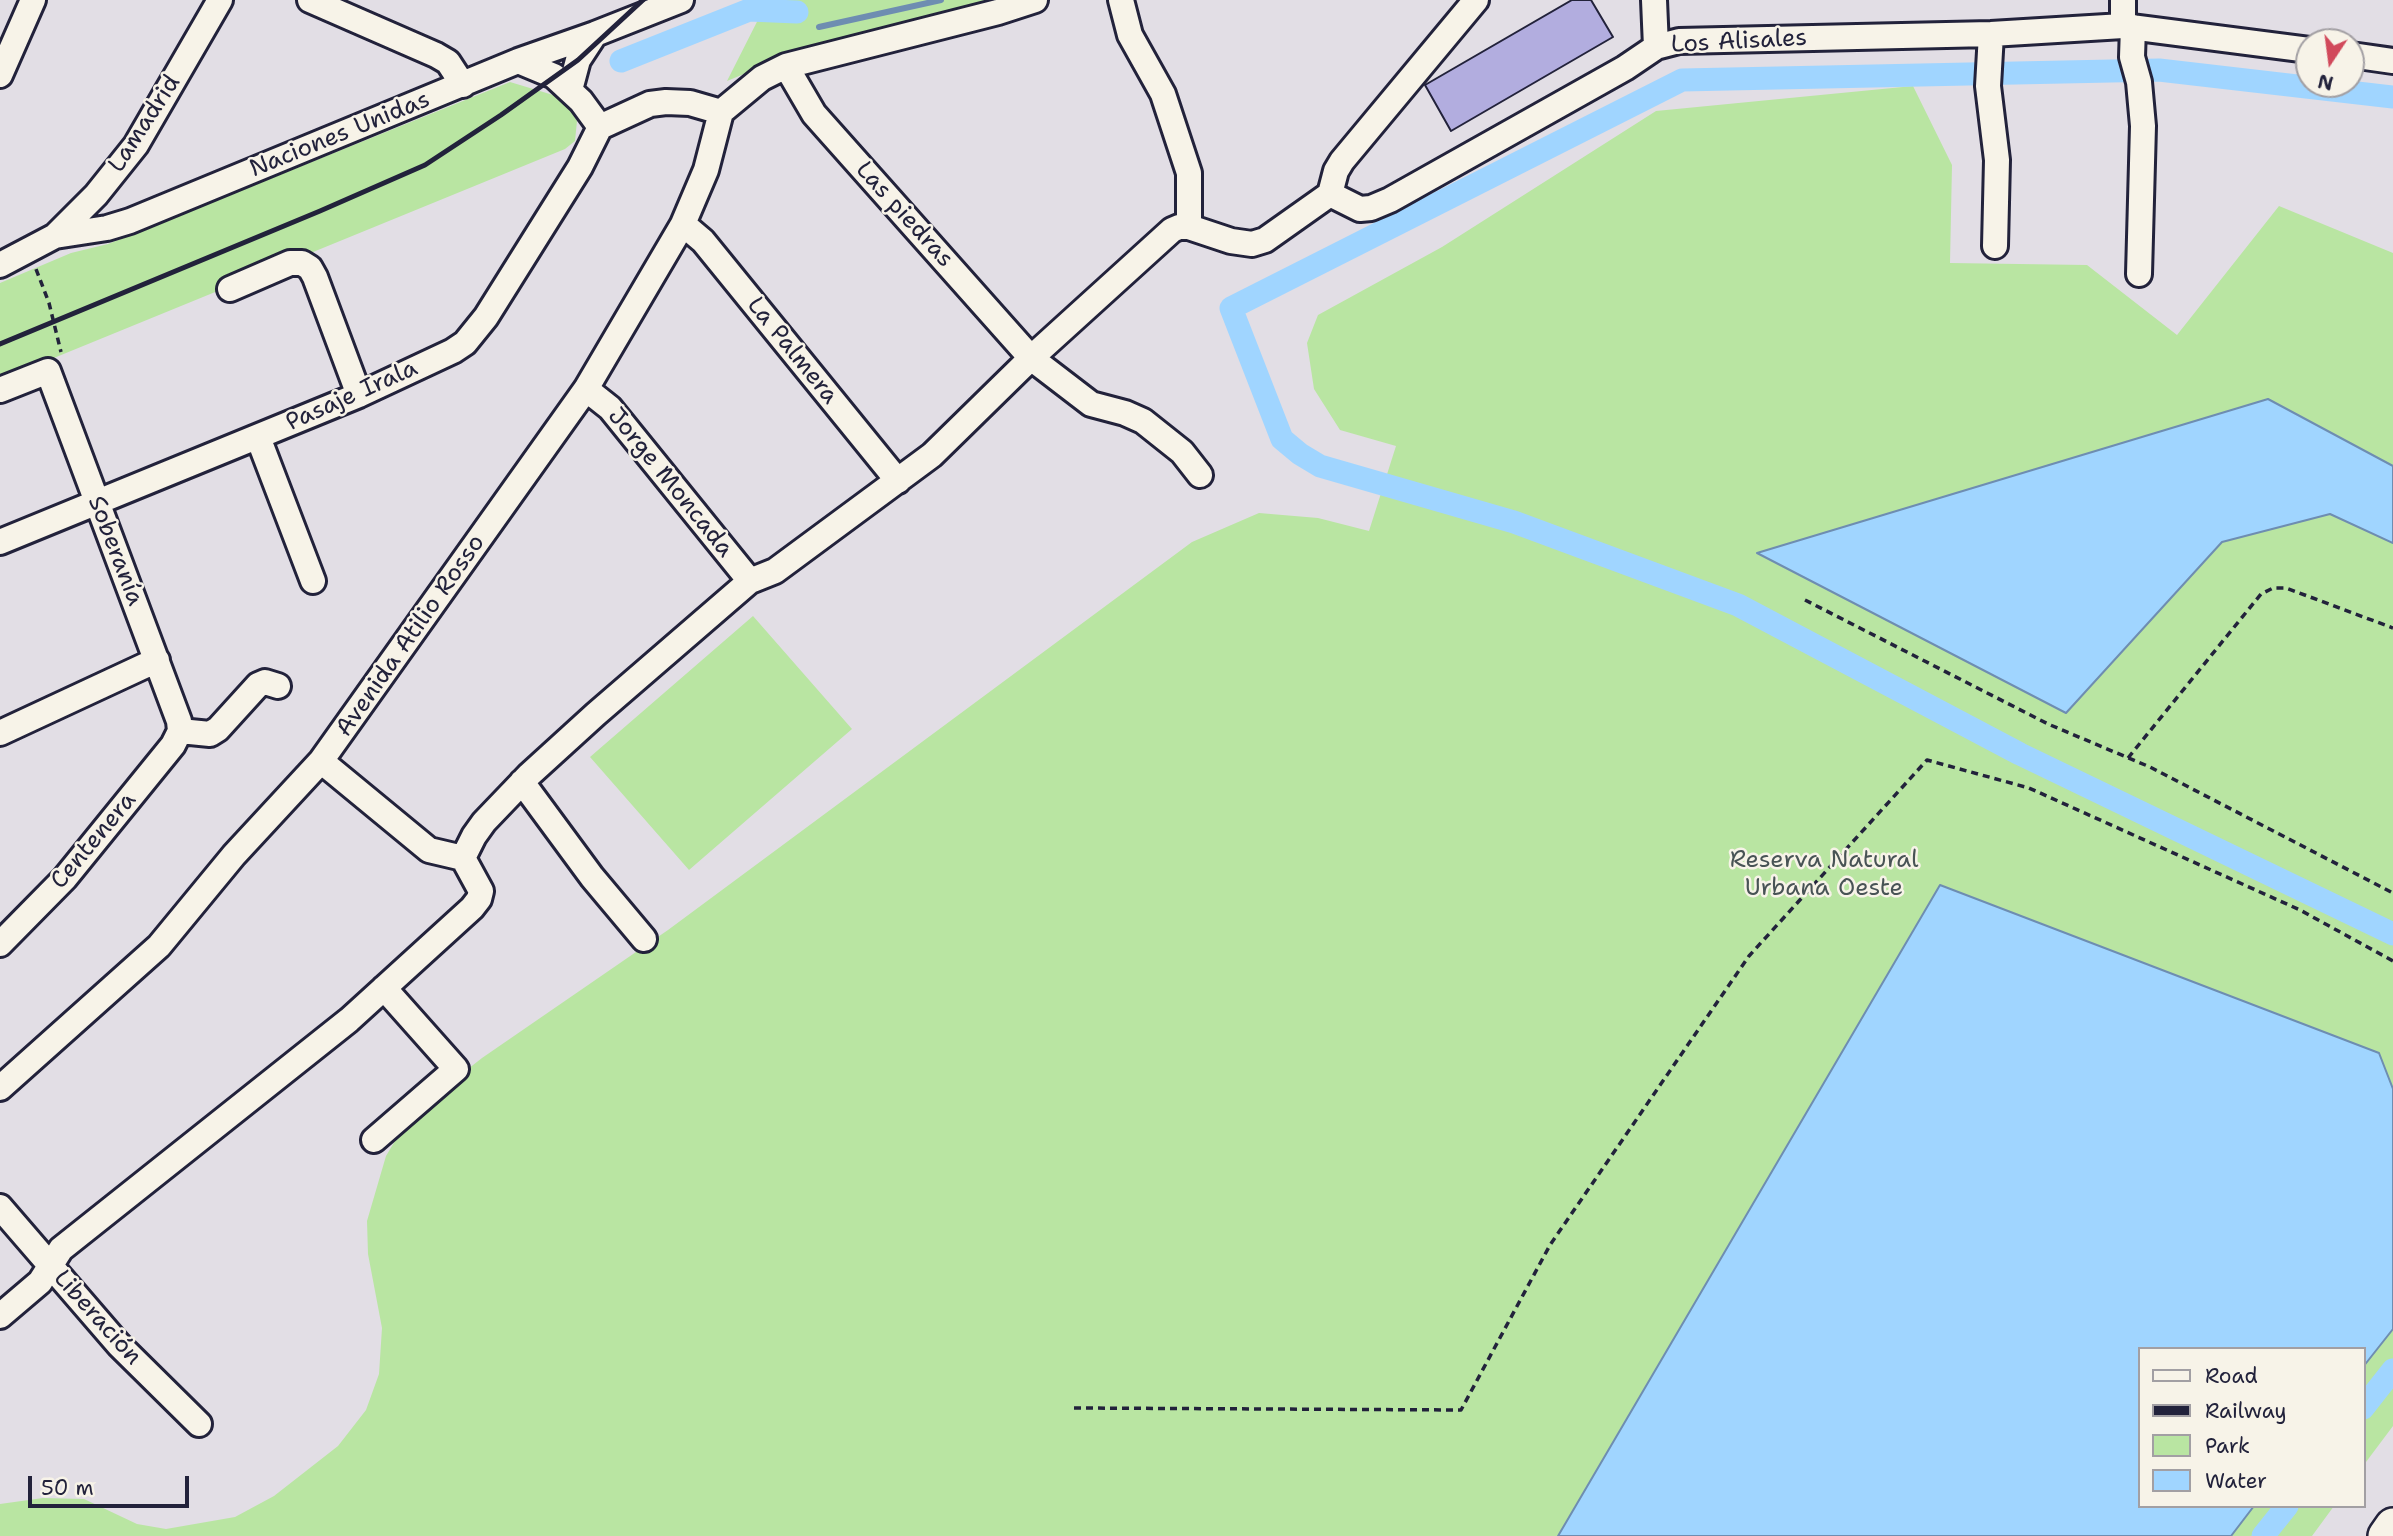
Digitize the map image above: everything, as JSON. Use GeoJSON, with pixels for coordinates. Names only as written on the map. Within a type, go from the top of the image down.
{"type":"FeatureCollection","features":[{"type":"Feature","properties":{"kind":"highway"},"geometry":{"type":"LineString","coordinates":[[2386,1536],[2393,1527]]}},
{"type":"Feature","properties":{"kind":"street"},"geometry":{"type":"LineString","coordinates":[[0,75],[33,0]]}},
{"type":"Feature","properties":{"kind":"street","name":"Lamadrid"},"geometry":{"type":"LineString","coordinates":[[55,236],[96,195],[136,145],[220,0]]}},
{"type":"Feature","properties":{"kind":"street"},"geometry":{"type":"LineString","coordinates":[[310,0],[436,55],[448,62],[463,85]]}},
{"type":"Feature","properties":{"kind":"street","name":"Naciones Unidas"},"geometry":{"type":"LineString","coordinates":[[0,265],[55,236],[107,228],[130,221],[518,61],[681,0]]}},
{"type":"Feature","properties":{"kind":"street"},"geometry":{"type":"LineString","coordinates":[[518,61],[554,76],[570,90],[600,127],[650,104],[666,102],[690,103],[721,112],[733,99],[762,78],[786,66],[998,12],[1035,0]]}},
{"type":"Feature","properties":{"kind":"street"},"geometry":{"type":"LineString","coordinates":[[1121,0],[1130,35],[1163,94],[1189,173],[1189,227]]}},
{"type":"Feature","properties":{"kind":"street"},"geometry":{"type":"LineString","coordinates":[[463,858],[474,836],[522,782],[596,714],[750,581],[775,571],[932,456],[1031,358],[1172,230],[1189,227],[1231,241],[1252,244],[1265,240],[1330,194],[1336,171],[1342,162],[1476,0]]}},
{"type":"Feature","properties":{"kind":"street"},"geometry":{"type":"LineString","coordinates":[[1654,0],[1656,47]]}},
{"type":"Feature","properties":{"kind":"street"},"geometry":{"type":"LineString","coordinates":[[2123,0],[2139,82],[2143,126],[2139,274]]}},
{"type":"Feature","properties":{"kind":"street","name":"Los Alisales"},"geometry":{"type":"LineString","coordinates":[[1330,194],[1360,209],[1390,200],[1625,68],[1656,47],[1679,41],[1991,34],[2128,27],[2295,48]]}},
{"type":"Feature","properties":{"kind":"street"},"geometry":{"type":"LineString","coordinates":[[570,90],[578,60],[596,34]]}},
{"type":"Feature","properties":{"kind":"street"},"geometry":{"type":"LineString","coordinates":[[1991,34],[1989,74],[1997,160],[1995,246]]}},
{"type":"Feature","properties":{"kind":"street"},"geometry":{"type":"LineString","coordinates":[[2365,57],[2393,61]]}},
{"type":"Feature","properties":{"kind":"street","name":"Las piedras"},"geometry":{"type":"LineString","coordinates":[[786,66],[814,114],[1031,358],[1091,404],[1143,421],[1182,452],[1200,475]]}},
{"type":"Feature","properties":{"kind":"street","name":"Avenida Atilio Rosso"},"geometry":{"type":"LineString","coordinates":[[0,1087],[159,946],[234,855],[321,761],[586,389],[683,224],[706,170],[721,112]]}},
{"type":"Feature","properties":{"kind":"street","name":"Pasaje Irala"},"geometry":{"type":"LineString","coordinates":[[0,542],[359,395],[453,351],[475,334],[580,167],[600,127]]}},
{"type":"Feature","properties":{"kind":"street","name":"La Palmera"},"geometry":{"type":"LineString","coordinates":[[683,224],[703,241],[898,481]]}},
{"type":"Feature","properties":{"kind":"street"},"geometry":{"type":"LineString","coordinates":[[230,289],[290,263],[302,263],[310,268],[359,395]]}},
{"type":"Feature","properties":{"kind":"street"},"geometry":{"type":"LineString","coordinates":[[0,390],[48,371]]}},
{"type":"Feature","properties":{"kind":"street","name":"Soberanía"},"geometry":{"type":"LineString","coordinates":[[48,371],[180,720],[180,731]]}},
{"type":"Feature","properties":{"kind":"street","name":"Jorge Moncada"},"geometry":{"type":"LineString","coordinates":[[586,389],[610,408],[750,581]]}},
{"type":"Feature","properties":{"kind":"street"},"geometry":{"type":"LineString","coordinates":[[258,437],[313,581]]}},
{"type":"Feature","properties":{"kind":"street"},"geometry":{"type":"LineString","coordinates":[[0,733],[157,660]]}},
{"type":"Feature","properties":{"kind":"street"},"geometry":{"type":"LineString","coordinates":[[180,731],[210,734],[218,730],[258,685],[265,682],[278,686]]}},
{"type":"Feature","properties":{"kind":"street","name":"Centenera"},"geometry":{"type":"LineString","coordinates":[[0,944],[65,878],[173,744],[180,731]]}},
{"type":"Feature","properties":{"kind":"street"},"geometry":{"type":"LineString","coordinates":[[0,1316],[40,1282],[61,1249],[349,1020],[480,899],[481,891],[463,858],[429,850],[321,761]]}},
{"type":"Feature","properties":{"kind":"street"},"geometry":{"type":"LineString","coordinates":[[522,782],[592,877],[645,939]]}},
{"type":"Feature","properties":{"kind":"street"},"geometry":{"type":"LineString","coordinates":[[374,1140],[456,1069],[384,988]]}},
{"type":"Feature","properties":{"kind":"street","name":"Liberación"},"geometry":{"type":"LineString","coordinates":[[0,1207],[119,1345],[199,1424]]}},
{"type":"Feature","properties":{"kind":"path"},"geometry":{"type":"LineString","coordinates":[[41,281],[61,355],[48,371]]}},
{"type":"Feature","properties":{"kind":"path"},"geometry":{"type":"LineString","coordinates":[[2128,758],[2261,594],[2273,588],[2286,588],[2393,628]]}},
{"type":"Feature","properties":{"kind":"path"},"geometry":{"type":"LineString","coordinates":[[1805,600],[2048,724],[2128,758],[2393,893]]}},
{"type":"Feature","properties":{"kind":"path"},"geometry":{"type":"LineString","coordinates":[[1074,1408],[1461,1410],[1550,1245],[1749,956],[1927,760],[2029,788],[2300,910],[2393,961]]}},
{"type":"Feature","properties":{"kind":"green space"},"geometry":{"type":"Polygon","coordinates":[[[768,0],[989,0],[814,45],[727,81],[768,0]]]}},
{"type":"Feature","properties":{"kind":"green space"},"geometry":{"type":"Polygon","coordinates":[[[510,82],[563,98],[577,121],[575,141],[565,149],[0,380],[0,283],[71,253],[108,244],[510,82]]]}},
{"type":"Feature","properties":{"kind":"green space","name":"Reserva Natural Urbana Oeste"},"geometry":{"type":"Polygon","coordinates":[[[1913,86],[1952,165],[1950,263],[2087,265],[2177,335],[2279,206],[2393,253],[2393,1426],[2365,1463],[2365,1347],[2138,1347],[2138,1508],[2333,1508],[2312,1536],[0,1536],[0,1504],[43,1498],[84,1499],[137,1524],[166,1529],[235,1517],[274,1496],[338,1446],[366,1410],[379,1374],[382,1328],[368,1254],[367,1221],[386,1156],[405,1124],[436,1094],[482,1058],[668,930],[1192,542],[1259,513],[1318,518],[1369,531],[1396,446],[1340,430],[1314,389],[1307,343],[1318,315],[1442,247],[1656,111],[1913,86]]]}},
{"type":"Feature","properties":{"kind":"green space"},"geometry":{"type":"Polygon","coordinates":[[[753,616],[852,729],[689,870],[590,757],[753,616]]]}},
{"type":"Feature","properties":{"kind":"water"},"geometry":{"type":"Polygon","coordinates":[[[2268,399],[2393,466],[2393,543],[2330,514],[2222,542],[2066,713],[1757,553],[2268,399]]]}},
{"type":"Feature","properties":{"kind":"water"},"geometry":{"type":"Polygon","coordinates":[[[1940,885],[2379,1053],[2393,1089],[2393,1329],[2365,1364],[2365,1347],[2138,1347],[2138,1508],[2252,1508],[2231,1536],[1558,1536],[1940,885]]]}},
{"type":"Feature","properties":{"kind":"building"},"geometry":{"type":"Polygon","coordinates":[[[1572,0],[1591,0],[1613,37],[1451,131],[1425,85],[1572,0]]]}},
{"type":"Feature","properties":{"kind":"waterway"},"geometry":{"type":"LineString","coordinates":[[819,27],[941,0]]}},
{"type":"Feature","properties":{"kind":"waterway"},"geometry":{"type":"LineString","coordinates":[[621,61],[749,10],[797,12]]}},
{"type":"Feature","properties":{"kind":"waterway"},"geometry":{"type":"LineString","coordinates":[[2393,97],[2159,70],[1682,80],[1231,308],[1282,439],[1320,466],[1514,522],[1738,605],[2020,754],[2393,934]]}},
{"type":"Feature","properties":{"kind":"waterway"},"geometry":{"type":"LineString","coordinates":[[2365,1405],[2393,1370]]}},
{"type":"Feature","properties":{"kind":"waterway"},"geometry":{"type":"LineString","coordinates":[[2263,1536],[2285,1508]]}},
{"type":"Feature","properties":{"kind":"railway"},"geometry":{"type":"LineString","coordinates":[[0,344],[425,165],[578,60],[643,0]]}}]}
